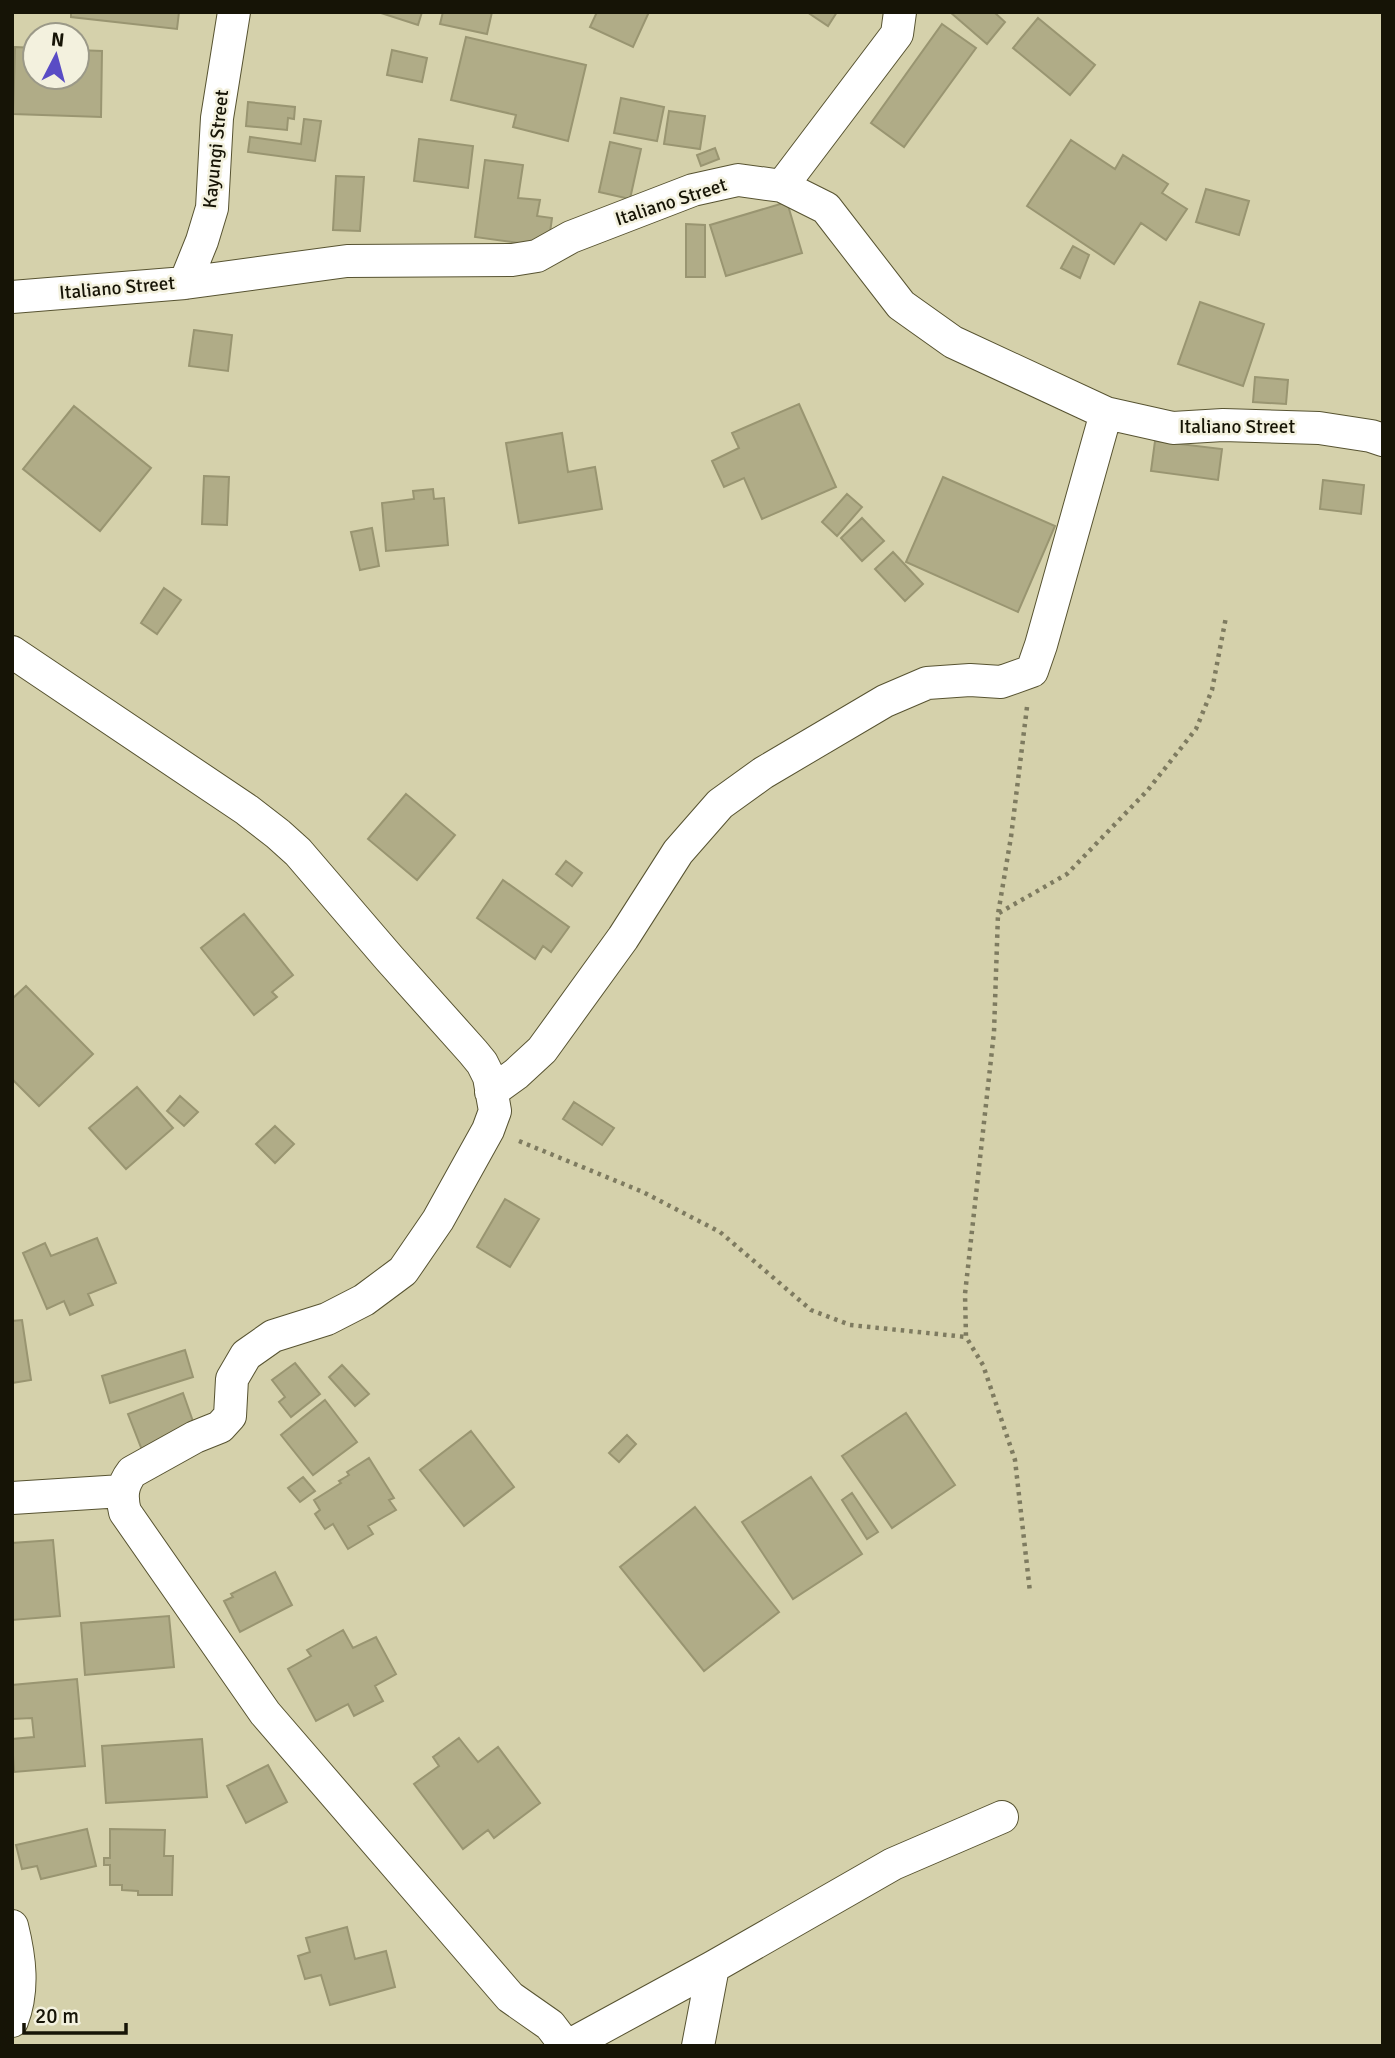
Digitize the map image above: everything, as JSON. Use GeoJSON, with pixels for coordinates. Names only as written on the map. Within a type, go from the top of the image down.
{"type":"FeatureCollection","features":[{"type":"Feature","properties":{"kind":"street","name":"Kayungi Street"},"geometry":{"type":"LineString","coordinates":[[185,283],[212,208],[216,118],[234,12]]}},
{"type":"Feature","properties":{"kind":"street"},"geometry":{"type":"LineString","coordinates":[[782,186],[897,34],[901,12]]}},
{"type":"Feature","properties":{"kind":"street","name":"Italiano Street"},"geometry":{"type":"LineString","coordinates":[[12,297],[185,283],[347,261],[512,260],[537,256],[571,237],[693,190],[738,180],[782,186],[826,208],[901,305],[953,342],[1106,413],[1173,428],[1223,425],[1319,428],[1383,440]]}},
{"type":"Feature","properties":{"kind":"street"},"geometry":{"type":"LineString","coordinates":[[491,1092],[542,1050],[623,938],[678,852],[720,804],[763,773],[906,692],[928,683],[970,680],[1001,682],[1032,671],[1106,413]]}},
{"type":"Feature","properties":{"kind":"street"},"geometry":{"type":"LineString","coordinates":[[12,652],[247,810],[299,852],[482,1063],[489,1077],[495,1111],[488,1130],[438,1220],[403,1271],[364,1300],[327,1319],[273,1336],[246,1354],[232,1378],[230,1416],[220,1427],[195,1437],[132,1472],[122,1491],[125,1512],[265,1713],[510,1997],[550,2025],[567,2046],[713,1967],[893,1864],[1002,1817]]}},
{"type":"Feature","properties":{"kind":"street"},"geometry":{"type":"LineString","coordinates":[[12,1498],[122,1491]]}},
{"type":"Feature","properties":{"kind":"street"},"geometry":{"type":"LineString","coordinates":[[12,1926],[21,1992],[12,2021]]}},
{"type":"Feature","properties":{"kind":"street"},"geometry":{"type":"LineString","coordinates":[[698,2046],[713,1967]]}},
{"type":"Feature","properties":{"kind":"path"},"geometry":{"type":"LineString","coordinates":[[998,914],[1067,874],[1147,791],[1196,729],[1212,690],[1226,617]]}},
{"type":"Feature","properties":{"kind":"path"},"geometry":{"type":"LineString","coordinates":[[1030,1592],[1015,1460],[983,1365],[966,1337],[965,1294],[994,1032],[998,914],[1012,837],[1032,671]]}},
{"type":"Feature","properties":{"kind":"path"},"geometry":{"type":"LineString","coordinates":[[488,1130],[564,1158],[643,1192],[720,1232],[811,1310],[850,1325],[966,1337]]}},
{"type":"Feature","properties":{"kind":"building"},"geometry":{"type":"Polygon","coordinates":[[[71,12],[179,12],[177,29],[71,17],[71,12]]]}},
{"type":"Feature","properties":{"kind":"building"},"geometry":{"type":"Polygon","coordinates":[[[378,12],[422,12],[418,25],[378,12]]]}},
{"type":"Feature","properties":{"kind":"building"},"geometry":{"type":"Polygon","coordinates":[[[443,12],[492,12],[487,34],[440,24],[443,12]]]}},
{"type":"Feature","properties":{"kind":"building"},"geometry":{"type":"Polygon","coordinates":[[[597,12],[649,12],[633,47],[590,27],[597,12]]]}},
{"type":"Feature","properties":{"kind":"building"},"geometry":{"type":"Polygon","coordinates":[[[807,12],[837,12],[828,26],[807,12]]]}},
{"type":"Feature","properties":{"kind":"building"},"geometry":{"type":"Polygon","coordinates":[[[950,12],[994,12],[1005,22],[987,44],[950,12]]]}},
{"type":"Feature","properties":{"kind":"building"},"geometry":{"type":"Polygon","coordinates":[[[1038,18],[1095,65],[1070,95],[1013,48],[1038,18]]]}},
{"type":"Feature","properties":{"kind":"building"},"geometry":{"type":"Polygon","coordinates":[[[942,24],[976,48],[904,147],[871,123],[942,24]]]}},
{"type":"Feature","properties":{"kind":"building"},"geometry":{"type":"Polygon","coordinates":[[[466,37],[586,65],[568,141],[513,127],[516,115],[451,100],[466,37]]]}},
{"type":"Feature","properties":{"kind":"building"},"geometry":{"type":"Polygon","coordinates":[[[15,47],[21,47],[21,91],[91,91],[91,51],[102,51],[101,117],[13,114],[15,47]]]}},
{"type":"Feature","properties":{"kind":"building"},"geometry":{"type":"Polygon","coordinates":[[[392,50],[427,58],[422,82],[387,75],[392,50]]]}},
{"type":"Feature","properties":{"kind":"building"},"geometry":{"type":"Polygon","coordinates":[[[621,98],[664,107],[657,141],[614,133],[621,98]]]}},
{"type":"Feature","properties":{"kind":"building"},"geometry":{"type":"Polygon","coordinates":[[[248,102],[295,107],[294,119],[288,118],[287,130],[246,126],[248,102]]]}},
{"type":"Feature","properties":{"kind":"building"},"geometry":{"type":"Polygon","coordinates":[[[669,111],[705,116],[700,149],[664,144],[669,111]]]}},
{"type":"Feature","properties":{"kind":"building"},"geometry":{"type":"Polygon","coordinates":[[[304,119],[321,121],[315,161],[248,152],[250,137],[301,144],[304,119]]]}},
{"type":"Feature","properties":{"kind":"building"},"geometry":{"type":"Polygon","coordinates":[[[419,139],[473,146],[468,188],[414,181],[419,139]]]}},
{"type":"Feature","properties":{"kind":"building"},"geometry":{"type":"Polygon","coordinates":[[[1071,140],[1115,169],[1123,155],[1168,184],[1162,193],[1187,209],[1166,240],[1141,223],[1114,264],[1027,206],[1071,140]]]}},
{"type":"Feature","properties":{"kind":"building"},"geometry":{"type":"Polygon","coordinates":[[[610,142],[641,149],[630,199],[599,192],[610,142]]]}},
{"type":"Feature","properties":{"kind":"building"},"geometry":{"type":"Polygon","coordinates":[[[715,148],[719,159],[701,166],[697,155],[715,148]]]}},
{"type":"Feature","properties":{"kind":"building"},"geometry":{"type":"Polygon","coordinates":[[[485,160],[523,165],[518,198],[540,200],[537,216],[552,218],[548,247],[475,237],[485,160]]]}},
{"type":"Feature","properties":{"kind":"building"},"geometry":{"type":"Polygon","coordinates":[[[336,176],[364,177],[360,231],[333,230],[336,176]]]}},
{"type":"Feature","properties":{"kind":"building"},"geometry":{"type":"Polygon","coordinates":[[[1206,189],[1249,201],[1239,235],[1196,222],[1206,189]]]}},
{"type":"Feature","properties":{"kind":"building"},"geometry":{"type":"Polygon","coordinates":[[[787,202],[802,253],[726,276],[710,225],[787,202]]]}},
{"type":"Feature","properties":{"kind":"building"},"geometry":{"type":"Polygon","coordinates":[[[686,224],[705,225],[705,277],[686,277],[686,224]]]}},
{"type":"Feature","properties":{"kind":"building"},"geometry":{"type":"Polygon","coordinates":[[[1073,246],[1089,255],[1080,278],[1061,268],[1073,246]]]}},
{"type":"Feature","properties":{"kind":"building"},"geometry":{"type":"Polygon","coordinates":[[[1200,302],[1264,324],[1243,386],[1178,364],[1200,302]]]}},
{"type":"Feature","properties":{"kind":"building"},"geometry":{"type":"Polygon","coordinates":[[[194,330],[232,335],[228,371],[189,366],[194,330]]]}},
{"type":"Feature","properties":{"kind":"building"},"geometry":{"type":"Polygon","coordinates":[[[1255,377],[1288,380],[1286,404],[1253,402],[1255,377]]]}},
{"type":"Feature","properties":{"kind":"building"},"geometry":{"type":"Polygon","coordinates":[[[799,404],[836,487],[762,519],[744,478],[724,487],[712,461],[739,448],[732,433],[799,404]]]}},
{"type":"Feature","properties":{"kind":"building"},"geometry":{"type":"Polygon","coordinates":[[[74,406],[151,468],[100,531],[23,469],[74,406]]]}},
{"type":"Feature","properties":{"kind":"building"},"geometry":{"type":"Polygon","coordinates":[[[562,433],[568,472],[595,467],[602,509],[519,523],[506,443],[562,433]]]}},
{"type":"Feature","properties":{"kind":"building"},"geometry":{"type":"Polygon","coordinates":[[[1155,441],[1222,449],[1218,480],[1151,471],[1155,441]]]}},
{"type":"Feature","properties":{"kind":"building"},"geometry":{"type":"Polygon","coordinates":[[[204,476],[229,477],[227,525],[202,524],[204,476]]]}},
{"type":"Feature","properties":{"kind":"building"},"geometry":{"type":"Polygon","coordinates":[[[943,477],[1055,526],[1018,612],[906,562],[943,477]]]}},
{"type":"Feature","properties":{"kind":"building"},"geometry":{"type":"Polygon","coordinates":[[[1323,480],[1364,485],[1361,514],[1320,509],[1323,480]]]}},
{"type":"Feature","properties":{"kind":"building"},"geometry":{"type":"Polygon","coordinates":[[[433,489],[434,499],[444,498],[448,545],[386,551],[382,503],[414,499],[413,491],[433,489]]]}},
{"type":"Feature","properties":{"kind":"building"},"geometry":{"type":"Polygon","coordinates":[[[847,494],[862,507],[837,536],[822,522],[847,494]]]}},
{"type":"Feature","properties":{"kind":"building"},"geometry":{"type":"Polygon","coordinates":[[[862,518],[884,541],[862,561],[841,538],[862,518]]]}},
{"type":"Feature","properties":{"kind":"building"},"geometry":{"type":"Polygon","coordinates":[[[372,528],[379,566],[360,570],[351,532],[372,528]]]}},
{"type":"Feature","properties":{"kind":"building"},"geometry":{"type":"Polygon","coordinates":[[[893,552],[923,584],[905,601],[875,569],[893,552]]]}},
{"type":"Feature","properties":{"kind":"building"},"geometry":{"type":"Polygon","coordinates":[[[164,588],[181,600],[157,634],[141,623],[164,588]]]}},
{"type":"Feature","properties":{"kind":"building"},"geometry":{"type":"Polygon","coordinates":[[[406,794],[455,835],[417,880],[368,839],[406,794]]]}},
{"type":"Feature","properties":{"kind":"building"},"geometry":{"type":"Polygon","coordinates":[[[566,861],[582,873],[572,886],[556,874],[566,861]]]}},
{"type":"Feature","properties":{"kind":"building"},"geometry":{"type":"Polygon","coordinates":[[[503,880],[569,927],[551,952],[543,946],[535,959],[477,918],[503,880]]]}},
{"type":"Feature","properties":{"kind":"building"},"geometry":{"type":"Polygon","coordinates":[[[244,914],[293,975],[272,992],[277,997],[254,1015],[201,948],[244,914]]]}},
{"type":"Feature","properties":{"kind":"building"},"geometry":{"type":"Polygon","coordinates":[[[26,986],[93,1054],[39,1106],[12,1079],[12,999],[26,986]]]}},
{"type":"Feature","properties":{"kind":"building"},"geometry":{"type":"Polygon","coordinates":[[[137,1087],[173,1128],[126,1169],[89,1128],[137,1087]]]}},
{"type":"Feature","properties":{"kind":"building"},"geometry":{"type":"Polygon","coordinates":[[[180,1096],[198,1112],[184,1126],[167,1111],[180,1096]]]}},
{"type":"Feature","properties":{"kind":"building"},"geometry":{"type":"Polygon","coordinates":[[[574,1102],[614,1128],[602,1145],[563,1119],[574,1102]]]}},
{"type":"Feature","properties":{"kind":"building"},"geometry":{"type":"Polygon","coordinates":[[[275,1126],[294,1144],[275,1163],[256,1144],[275,1126]]]}},
{"type":"Feature","properties":{"kind":"building"},"geometry":{"type":"Polygon","coordinates":[[[505,1199],[539,1219],[510,1267],[477,1247],[505,1199]]]}},
{"type":"Feature","properties":{"kind":"building"},"geometry":{"type":"Polygon","coordinates":[[[97,1238],[116,1283],[88,1294],[93,1305],[70,1315],[64,1301],[47,1309],[23,1253],[45,1243],[51,1256],[97,1238]]]}},
{"type":"Feature","properties":{"kind":"building"},"geometry":{"type":"Polygon","coordinates":[[[22,1320],[31,1380],[12,1383],[12,1321],[22,1320]]]}},
{"type":"Feature","properties":{"kind":"building"},"geometry":{"type":"Polygon","coordinates":[[[185,1350],[193,1377],[110,1403],[102,1376],[185,1350]]]}},
{"type":"Feature","properties":{"kind":"building"},"geometry":{"type":"Polygon","coordinates":[[[295,1363],[320,1394],[291,1417],[279,1402],[285,1397],[272,1380],[295,1363]]]}},
{"type":"Feature","properties":{"kind":"building"},"geometry":{"type":"Polygon","coordinates":[[[342,1365],[369,1394],[355,1406],[329,1377],[342,1365]]]}},
{"type":"Feature","properties":{"kind":"building"},"geometry":{"type":"Polygon","coordinates":[[[183,1393],[196,1430],[142,1450],[128,1414],[183,1393]]]}},
{"type":"Feature","properties":{"kind":"building"},"geometry":{"type":"Polygon","coordinates":[[[325,1400],[357,1442],[313,1475],[281,1435],[325,1400]]]}},
{"type":"Feature","properties":{"kind":"building"},"geometry":{"type":"Polygon","coordinates":[[[906,1413],[955,1485],[892,1528],[842,1456],[906,1413]]]}},
{"type":"Feature","properties":{"kind":"building"},"geometry":{"type":"Polygon","coordinates":[[[471,1431],[514,1487],[464,1526],[420,1470],[471,1431]]]}},
{"type":"Feature","properties":{"kind":"building"},"geometry":{"type":"Polygon","coordinates":[[[627,1435],[636,1444],[619,1462],[609,1453],[627,1435]]]}},
{"type":"Feature","properties":{"kind":"building"},"geometry":{"type":"Polygon","coordinates":[[[369,1458],[394,1498],[389,1500],[396,1510],[368,1526],[373,1534],[348,1549],[333,1524],[325,1529],[315,1514],[320,1510],[314,1500],[341,1483],[339,1481],[349,1475],[347,1472],[369,1458]]]}},
{"type":"Feature","properties":{"kind":"building"},"geometry":{"type":"Polygon","coordinates":[[[303,1477],[315,1491],[300,1502],[288,1488],[303,1477]]]}},
{"type":"Feature","properties":{"kind":"building"},"geometry":{"type":"Polygon","coordinates":[[[811,1477],[862,1554],[793,1599],[742,1522],[811,1477]]]}},
{"type":"Feature","properties":{"kind":"building"},"geometry":{"type":"Polygon","coordinates":[[[852,1493],[878,1532],[867,1539],[842,1500],[852,1493]]]}},
{"type":"Feature","properties":{"kind":"building"},"geometry":{"type":"Polygon","coordinates":[[[695,1507],[779,1612],[704,1671],[620,1567],[695,1507]]]}},
{"type":"Feature","properties":{"kind":"building"},"geometry":{"type":"Polygon","coordinates":[[[53,1540],[60,1616],[12,1620],[12,1543],[53,1540]]]}},
{"type":"Feature","properties":{"kind":"building"},"geometry":{"type":"Polygon","coordinates":[[[275,1572],[292,1605],[240,1632],[224,1601],[233,1597],[231,1594],[275,1572]]]}},
{"type":"Feature","properties":{"kind":"building"},"geometry":{"type":"Polygon","coordinates":[[[169,1616],[174,1667],[85,1675],[81,1623],[169,1616]]]}},
{"type":"Feature","properties":{"kind":"building"},"geometry":{"type":"Polygon","coordinates":[[[343,1630],[353,1648],[376,1637],[396,1674],[375,1686],[383,1701],[354,1716],[348,1704],[316,1721],[288,1669],[311,1656],[307,1650],[343,1630]]]}},
{"type":"Feature","properties":{"kind":"building"},"geometry":{"type":"Polygon","coordinates":[[[77,1679],[85,1766],[14,1772],[12,1739],[34,1737],[32,1718],[12,1719],[12,1685],[77,1679]]]}},
{"type":"Feature","properties":{"kind":"building"},"geometry":{"type":"Polygon","coordinates":[[[459,1738],[478,1762],[498,1747],[540,1803],[494,1838],[488,1830],[463,1849],[414,1784],[439,1766],[433,1757],[459,1738]]]}},
{"type":"Feature","properties":{"kind":"building"},"geometry":{"type":"Polygon","coordinates":[[[202,1739],[207,1797],[106,1803],[102,1746],[202,1739]]]}},
{"type":"Feature","properties":{"kind":"building"},"geometry":{"type":"Polygon","coordinates":[[[268,1765],[287,1802],[246,1823],[227,1786],[268,1765]]]}},
{"type":"Feature","properties":{"kind":"building"},"geometry":{"type":"Polygon","coordinates":[[[87,1829],[96,1866],[41,1879],[37,1866],[22,1869],[16,1845],[87,1829]]]}},
{"type":"Feature","properties":{"kind":"building"},"geometry":{"type":"Polygon","coordinates":[[[110,1829],[165,1830],[164,1856],[173,1856],[172,1895],[138,1895],[138,1891],[122,1890],[122,1885],[110,1885],[110,1865],[104,1865],[104,1858],[110,1858],[110,1829]]]}},
{"type":"Feature","properties":{"kind":"building"},"geometry":{"type":"Polygon","coordinates":[[[347,1927],[355,1959],[386,1951],[395,1987],[330,2005],[321,1975],[305,1979],[298,1956],[310,1952],[306,1938],[347,1927]]]}}]}
